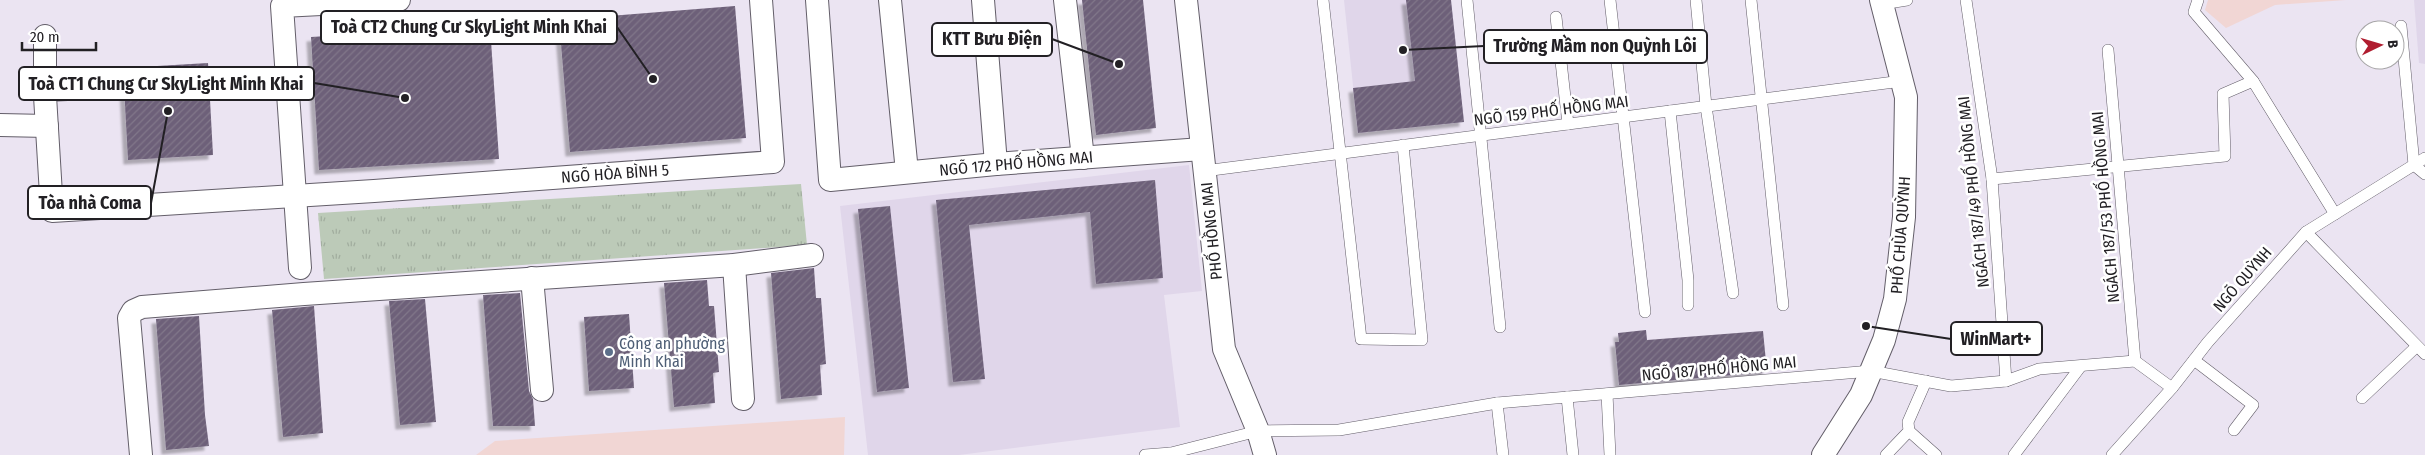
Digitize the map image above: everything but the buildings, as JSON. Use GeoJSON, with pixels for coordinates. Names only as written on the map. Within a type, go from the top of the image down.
{"type":"FeatureCollection","features":[{"type":"Feature","properties":{"kind":"street"},"geometry":{"type":"LineString","coordinates":[[300,268],[282,6],[399,0]]}},
{"type":"Feature","properties":{"kind":"street","name":"NGÕ HÒA BÌNH 5"},"geometry":{"type":"LineString","coordinates":[[45,36],[45,96],[52,211],[295,196],[773,162],[761,0]]}},
{"type":"Feature","properties":{"kind":"street","name":"NGÕ 172 PHỐ HỒNG MAI"},"geometry":{"type":"LineString","coordinates":[[817,0],[830,180],[996,164],[1084,158],[1203,160]]}},
{"type":"Feature","properties":{"kind":"street"},"geometry":{"type":"LineString","coordinates":[[890,0],[907,172]]}},
{"type":"Feature","properties":{"kind":"street"},"geometry":{"type":"LineString","coordinates":[[983,0],[996,164]]}},
{"type":"Feature","properties":{"kind":"street"},"geometry":{"type":"LineString","coordinates":[[1065,0],[1084,158]]}},
{"type":"Feature","properties":{"kind":"street","name":"PHỐ HỒNG MAI"},"geometry":{"type":"LineString","coordinates":[[1186,0],[1224,349],[1258,431],[1265,455]]}},
{"type":"Feature","properties":{"kind":"street","name":"PHỐ CHÙA QUỲNH"},"geometry":{"type":"LineString","coordinates":[[1823,455],[1861,395],[1884,340],[1895,299],[1904,217],[1906,97],[1882,2]]}},
{"type":"Feature","properties":{"kind":"street"},"geometry":{"type":"LineString","coordinates":[[0,125],[47,126]]}},
{"type":"Feature","properties":{"kind":"street"},"geometry":{"type":"LineString","coordinates":[[141,455],[129,318],[133,311],[142,307],[734,264],[812,255]]}},
{"type":"Feature","properties":{"kind":"street"},"geometry":{"type":"LineString","coordinates":[[734,264],[743,399]]}},
{"type":"Feature","properties":{"kind":"street"},"geometry":{"type":"LineString","coordinates":[[532,278],[542,390]]}},
{"type":"Feature","properties":{"kind":"lane"},"geometry":{"type":"LineString","coordinates":[[1323,0],[1361,339],[1422,340],[1403,145]]}},
{"type":"Feature","properties":{"kind":"lane"},"geometry":{"type":"LineString","coordinates":[[1467,0],[1500,327]]}},
{"type":"Feature","properties":{"kind":"lane"},"geometry":{"type":"LineString","coordinates":[[1610,0],[1644,312]]}},
{"type":"Feature","properties":{"kind":"lane"},"geometry":{"type":"LineString","coordinates":[[1696,0],[1706,106],[1733,293]]}},
{"type":"Feature","properties":{"kind":"lane"},"geometry":{"type":"LineString","coordinates":[[1751,0],[1783,305]]}},
{"type":"Feature","properties":{"kind":"lane"},"geometry":{"type":"LineString","coordinates":[[1882,2],[1907,0]]}},
{"type":"Feature","properties":{"kind":"lane","name":"NGÁCH 187/49 PHỐ HỒNG MAI"},"geometry":{"type":"LineString","coordinates":[[1966,0],[1992,180],[2006,381]]}},
{"type":"Feature","properties":{"kind":"lane"},"geometry":{"type":"LineString","coordinates":[[2198,0],[2194,12],[2254,81],[2336,214]]}},
{"type":"Feature","properties":{"kind":"lane"},"geometry":{"type":"LineString","coordinates":[[1556,17],[1568,124]]}},
{"type":"Feature","properties":{"kind":"lane","name":"NGÁCH 187/53 PHỐ HỒNG MAI"},"geometry":{"type":"LineString","coordinates":[[2108,50],[2135,361]]}},
{"type":"Feature","properties":{"kind":"lane"},"geometry":{"type":"LineString","coordinates":[[2405,69],[2414,165],[2425,174]]}},
{"type":"Feature","properties":{"kind":"lane","name":"NGÕ 159 PHỐ HỒNG MAI"},"geometry":{"type":"LineString","coordinates":[[1203,160],[1339,154],[1902,81]]}},
{"type":"Feature","properties":{"kind":"lane"},"geometry":{"type":"LineString","coordinates":[[1992,180],[2225,156],[2223,94],[2254,81]]}},
{"type":"Feature","properties":{"kind":"lane"},"geometry":{"type":"LineString","coordinates":[[45,96],[114,93]]}},
{"type":"Feature","properties":{"kind":"lane"},"geometry":{"type":"LineString","coordinates":[[1670,111],[1688,280],[1688,305]]}},
{"type":"Feature","properties":{"kind":"lane","name":"NGÕ QUỲNH"},"geometry":{"type":"LineString","coordinates":[[2112,455],[2306,232],[2425,158]]}},
{"type":"Feature","properties":{"kind":"lane"},"geometry":{"type":"LineString","coordinates":[[2306,232],[2421,350],[2362,398]]}},
{"type":"Feature","properties":{"kind":"lane"},"geometry":{"type":"LineString","coordinates":[[2194,360],[2253,405],[2234,430]]}},
{"type":"Feature","properties":{"kind":"lane"},"geometry":{"type":"LineString","coordinates":[[2135,361],[2172,388]]}},
{"type":"Feature","properties":{"kind":"lane","name":"NGÕ 187 PHỐ HỒNG MAI"},"geometry":{"type":"LineString","coordinates":[[1145,455],[1172,454],[1258,431],[1339,430],[1497,403],[1871,371],[1951,386],[2006,381],[2039,369],[2135,361]]}},
{"type":"Feature","properties":{"kind":"lane"},"geometry":{"type":"LineString","coordinates":[[2014,455],[2081,366]]}},
{"type":"Feature","properties":{"kind":"lane"},"geometry":{"type":"LineString","coordinates":[[1926,381],[1908,422],[1909,431],[1936,455]]}},
{"type":"Feature","properties":{"kind":"lane"},"geometry":{"type":"LineString","coordinates":[[1607,394],[1610,455]]}},
{"type":"Feature","properties":{"kind":"lane"},"geometry":{"type":"LineString","coordinates":[[1567,397],[1574,455]]}},
{"type":"Feature","properties":{"kind":"lane"},"geometry":{"type":"LineString","coordinates":[[1497,403],[1503,455]]}},
{"type":"Feature","properties":{"kind":"lane"},"geometry":{"type":"LineString","coordinates":[[1886,455],[1909,431]]}},
{"type":"Feature","properties":{"kind":"shaded area"},"geometry":{"type":"Polygon","coordinates":[[[1344,0],[1451,0],[1464,122],[1358,133],[1344,0]]]}},
{"type":"Feature","properties":{"kind":"shaded area"},"geometry":{"type":"Polygon","coordinates":[[[2208,0],[2346,0],[2275,5],[2226,28],[2205,10],[2208,0]]]}},
{"type":"Feature","properties":{"kind":"shaded area"},"geometry":{"type":"Polygon","coordinates":[[[2414,0],[2425,0],[2425,64],[2419,63],[2414,0]]]}},
{"type":"Feature","properties":{"kind":"shaded area"},"geometry":{"type":"Polygon","coordinates":[[[1189,165],[1202,291],[1164,295],[1180,427],[959,455],[868,455],[840,206],[1189,165]]]}},
{"type":"Feature","properties":{"kind":"shaded area"},"geometry":{"type":"Polygon","coordinates":[[[845,417],[844,455],[476,455],[495,441],[845,417]]]}},
{"type":"Feature","properties":{"kind":"green space"},"geometry":{"type":"Polygon","coordinates":[[[801,184],[807,245],[324,279],[318,213],[801,184]]]}},
{"type":"Feature","properties":{"kind":"place","name":"Trường Mầm non Quỳnh Lôi"},"geometry":{"type":"Point","coordinates":[1403,50]}},
{"type":"Feature","properties":{"kind":"place","name":"KTT Bưu Điện"},"geometry":{"type":"Point","coordinates":[1119,64]}},
{"type":"Feature","properties":{"kind":"place","name":"Toà CT2 Chung Cư SkyLight Minh Khai"},"geometry":{"type":"Point","coordinates":[653,79]}},
{"type":"Feature","properties":{"kind":"place","name":"Toà CT1 Chung Cư SkyLight Minh Khai"},"geometry":{"type":"Point","coordinates":[405,98]}},
{"type":"Feature","properties":{"kind":"place","name":"Tòa nhà Coma"},"geometry":{"type":"Point","coordinates":[168,111]}},
{"type":"Feature","properties":{"kind":"place","name":"WinMart+"},"geometry":{"type":"Point","coordinates":[1866,326]}},
{"type":"Feature","properties":{"kind":"place","name":"Công an phường Minh Khai"},"geometry":{"type":"Point","coordinates":[609,352]}}]}
